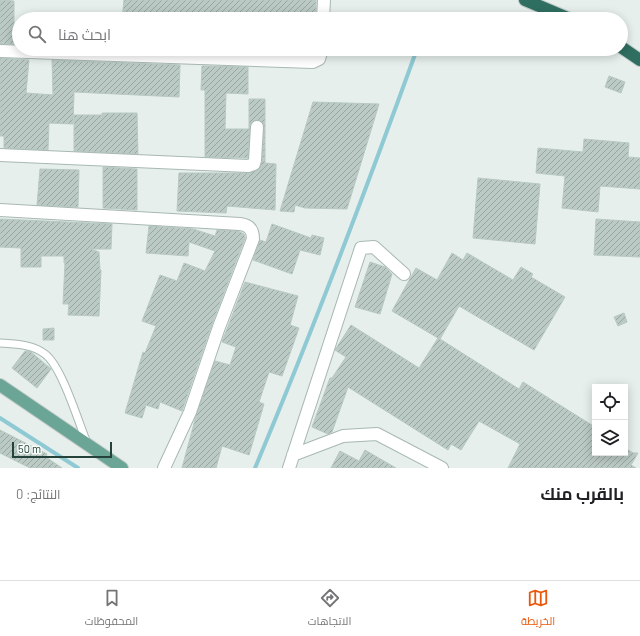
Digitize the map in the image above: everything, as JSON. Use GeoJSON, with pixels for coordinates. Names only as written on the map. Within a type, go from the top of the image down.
{"type":"FeatureCollection","features":[{"type":"Feature","properties":{"kind":"highway"},"geometry":{"type":"LineString","coordinates":[[525,0],[553,12]]}},
{"type":"Feature","properties":{"kind":"highway"},"geometry":{"type":"LineString","coordinates":[[628,52],[640,60]]}},
{"type":"Feature","properties":{"kind":"main road"},"geometry":{"type":"LineString","coordinates":[[0,385],[122,468]]}},
{"type":"Feature","properties":{"kind":"street"},"geometry":{"type":"LineString","coordinates":[[323,12],[324,0]]}},
{"type":"Feature","properties":{"kind":"street"},"geometry":{"type":"LineString","coordinates":[[0,51],[12,51]]}},
{"type":"Feature","properties":{"kind":"street"},"geometry":{"type":"LineString","coordinates":[[142,56],[313,62],[319,60],[320,56]]}},
{"type":"Feature","properties":{"kind":"street"},"geometry":{"type":"LineString","coordinates":[[0,155],[248,166],[254,164],[255,160],[257,128]]}},
{"type":"Feature","properties":{"kind":"street"},"geometry":{"type":"LineString","coordinates":[[0,210],[240,224],[246,225],[251,230],[253,239],[219,327],[190,412],[164,468]]}},
{"type":"Feature","properties":{"kind":"street"},"geometry":{"type":"LineString","coordinates":[[289,468],[361,248],[374,247],[404,274]]}},
{"type":"Feature","properties":{"kind":"street"},"geometry":{"type":"LineString","coordinates":[[293,456],[343,436],[377,434],[442,468]]}},
{"type":"Feature","properties":{"kind":"lane"},"geometry":{"type":"LineString","coordinates":[[0,343],[23,344],[45,353],[57,368],[88,445]]}},
{"type":"Feature","properties":{"kind":"building"},"geometry":{"type":"Polygon","coordinates":[[[0,0],[14,1],[14,12],[12,12],[12,44],[0,44],[0,0]]]}},
{"type":"Feature","properties":{"kind":"building"},"geometry":{"type":"Polygon","coordinates":[[[124,0],[316,0],[316,12],[123,12],[124,0]]]}},
{"type":"Feature","properties":{"kind":"building"},"geometry":{"type":"Polygon","coordinates":[[[0,58],[29,60],[26,93],[53,95],[52,60],[180,65],[179,97],[74,92],[73,124],[49,123],[48,150],[4,148],[4,136],[0,136],[0,58]]]}},
{"type":"Feature","properties":{"kind":"building"},"geometry":{"type":"Polygon","coordinates":[[[202,66],[248,67],[248,94],[226,93],[225,129],[249,129],[249,99],[265,99],[265,163],[276,164],[275,210],[227,206],[226,213],[177,211],[179,173],[248,173],[259,169],[262,162],[264,127],[261,121],[258,120],[253,121],[250,126],[248,158],[205,157],[205,90],[201,90],[202,66]]]}},
{"type":"Feature","properties":{"kind":"building"},"geometry":{"type":"Polygon","coordinates":[[[609,76],[625,82],[621,93],[605,87],[609,76]]]}},
{"type":"Feature","properties":{"kind":"building"},"geometry":{"type":"Polygon","coordinates":[[[313,102],[379,104],[347,209],[305,208],[295,205],[294,212],[280,211],[313,102]]]}},
{"type":"Feature","properties":{"kind":"building"},"geometry":{"type":"Polygon","coordinates":[[[102,113],[137,113],[138,154],[74,151],[74,115],[102,115],[102,113]]]}},
{"type":"Feature","properties":{"kind":"building"},"geometry":{"type":"Polygon","coordinates":[[[584,139],[629,143],[628,157],[640,158],[640,189],[600,186],[598,212],[562,208],[565,176],[536,173],[538,148],[583,152],[584,139]]]}},
{"type":"Feature","properties":{"kind":"building"},"geometry":{"type":"Polygon","coordinates":[[[103,167],[137,169],[137,210],[103,208],[103,167]]]}},
{"type":"Feature","properties":{"kind":"building"},"geometry":{"type":"Polygon","coordinates":[[[40,169],[79,170],[78,207],[37,205],[40,169]]]}},
{"type":"Feature","properties":{"kind":"building"},"geometry":{"type":"Polygon","coordinates":[[[478,178],[540,184],[535,244],[473,238],[478,178]]]}},
{"type":"Feature","properties":{"kind":"building"},"geometry":{"type":"Polygon","coordinates":[[[0,219],[112,224],[111,249],[90,249],[99,252],[101,270],[99,316],[68,315],[69,304],[63,304],[64,256],[41,256],[41,267],[21,267],[21,248],[0,247],[0,219]]]}},
{"type":"Feature","properties":{"kind":"building"},"geometry":{"type":"Polygon","coordinates":[[[596,219],[640,222],[640,257],[594,255],[596,219]]]}},
{"type":"Feature","properties":{"kind":"building"},"geometry":{"type":"Polygon","coordinates":[[[272,224],[311,238],[312,235],[324,238],[320,255],[300,250],[292,274],[253,260],[260,240],[266,242],[272,224]]]}},
{"type":"Feature","properties":{"kind":"building"},"geometry":{"type":"Polygon","coordinates":[[[149,226],[193,229],[215,236],[217,230],[238,231],[244,234],[245,238],[212,324],[182,411],[160,402],[158,409],[146,405],[142,418],[125,413],[143,352],[145,353],[156,326],[142,321],[160,275],[177,281],[184,263],[205,271],[215,251],[189,242],[188,256],[146,253],[149,226]]]}},
{"type":"Feature","properties":{"kind":"building"},"geometry":{"type":"Polygon","coordinates":[[[452,253],[463,260],[467,253],[513,280],[521,267],[533,274],[531,277],[565,297],[534,350],[459,306],[440,339],[519,389],[523,382],[592,425],[592,456],[628,456],[628,450],[633,453],[638,453],[631,465],[636,468],[508,468],[520,444],[479,421],[461,450],[451,444],[448,450],[348,387],[332,432],[328,434],[312,427],[330,378],[332,378],[346,357],[335,350],[351,325],[419,368],[438,338],[392,311],[416,268],[437,280],[452,253]]]}},
{"type":"Feature","properties":{"kind":"building"},"geometry":{"type":"Polygon","coordinates":[[[370,262],[385,267],[392,274],[380,314],[355,307],[370,262]]]}},
{"type":"Feature","properties":{"kind":"building"},"geometry":{"type":"Polygon","coordinates":[[[245,282],[298,296],[290,325],[299,328],[282,376],[269,372],[259,402],[264,404],[249,455],[222,446],[216,468],[182,468],[196,416],[215,361],[230,365],[236,347],[222,342],[245,282]]]}},
{"type":"Feature","properties":{"kind":"building"},"geometry":{"type":"Polygon","coordinates":[[[624,313],[627,322],[618,326],[614,317],[624,313]]]}},
{"type":"Feature","properties":{"kind":"building"},"geometry":{"type":"Polygon","coordinates":[[[54,328],[54,340],[43,340],[43,329],[54,328]]]}},
{"type":"Feature","properties":{"kind":"building"},"geometry":{"type":"Polygon","coordinates":[[[25,351],[31,352],[51,369],[37,388],[12,368],[25,351]]]}},
{"type":"Feature","properties":{"kind":"building"},"geometry":{"type":"Polygon","coordinates":[[[0,430],[47,454],[46,457],[62,468],[30,468],[0,453],[0,430]]]}},
{"type":"Feature","properties":{"kind":"building"},"geometry":{"type":"Polygon","coordinates":[[[365,450],[396,468],[331,468],[340,451],[359,461],[365,450]]]}},
{"type":"Feature","properties":{"kind":"waterway"},"geometry":{"type":"LineString","coordinates":[[255,468],[339,260],[414,56]]}},
{"type":"Feature","properties":{"kind":"waterway"},"geometry":{"type":"LineString","coordinates":[[0,418],[78,468]]}}]}
